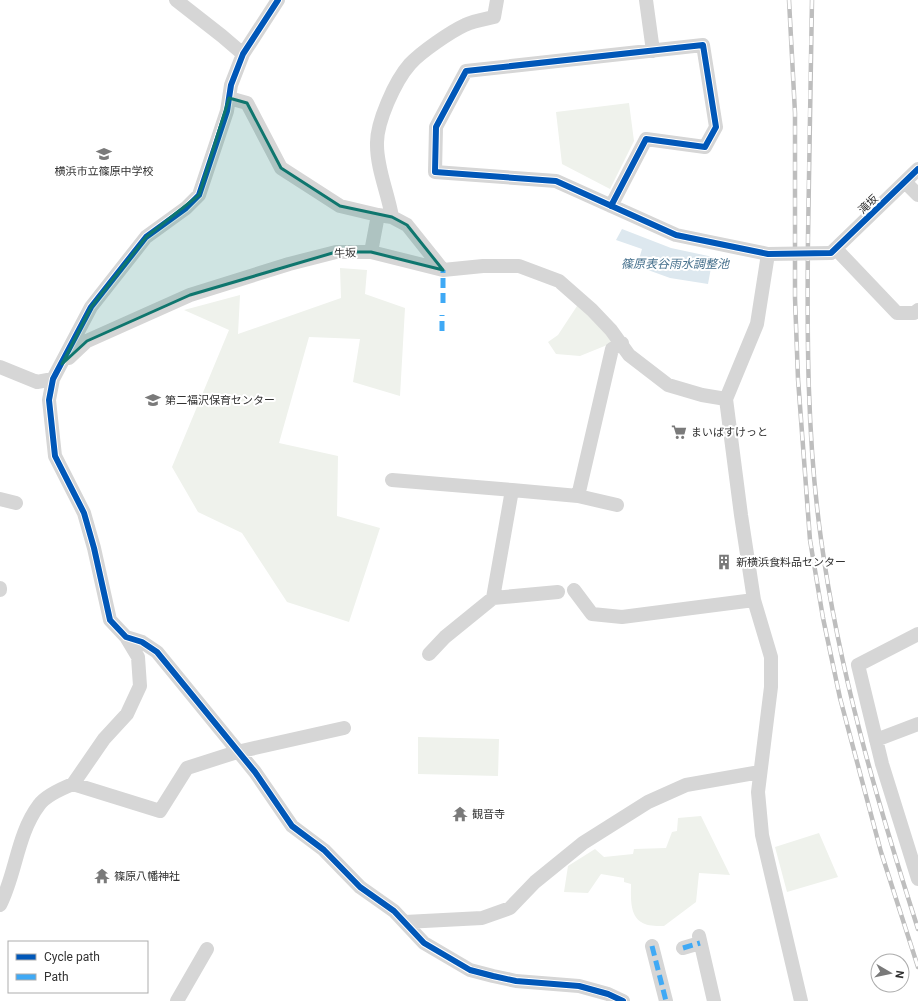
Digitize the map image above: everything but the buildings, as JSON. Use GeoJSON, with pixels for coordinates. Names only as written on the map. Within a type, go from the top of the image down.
{"type":"FeatureCollection","features":[{"type":"Feature","properties":{"kind":"street"},"geometry":{"type":"LineString","coordinates":[[176,0],[243,54]]}},
{"type":"Feature","properties":{"kind":"street"},"geometry":{"type":"LineString","coordinates":[[73,784],[104,739],[126,714],[140,686],[138,656],[126,637],[110,620],[94,548],[84,513],[56,456],[49,400],[53,379],[62,364],[90,306],[146,237],[186,208],[199,195],[227,111],[231,85],[243,54],[278,0]]}},
{"type":"Feature","properties":{"kind":"street"},"geometry":{"type":"LineString","coordinates":[[392,217],[388,194],[378,160],[377,143],[380,122],[391,96],[410,65],[426,50],[465,24],[494,17],[497,0]]}},
{"type":"Feature","properties":{"kind":"street"},"geometry":{"type":"LineString","coordinates":[[646,0],[653,51]]}},
{"type":"Feature","properties":{"kind":"street"},"geometry":{"type":"LineString","coordinates":[[611,206],[646,139],[705,147],[716,127],[703,45],[466,71],[436,127],[435,172],[556,181],[611,206],[676,235],[768,254],[834,251],[897,313],[914,313],[918,310]]}},
{"type":"Feature","properties":{"kind":"street"},"geometry":{"type":"LineString","coordinates":[[229,98],[247,103],[281,168],[340,206],[392,217],[407,225],[443,270]]}},
{"type":"Feature","properties":{"kind":"street","name":"滝坂"},"geometry":{"type":"LineString","coordinates":[[834,251],[918,169]]}},
{"type":"Feature","properties":{"kind":"street"},"geometry":{"type":"LineString","coordinates":[[905,182],[918,195]]}},
{"type":"Feature","properties":{"kind":"street"},"geometry":{"type":"LineString","coordinates":[[371,252],[378,215]]}},
{"type":"Feature","properties":{"kind":"street","name":"牛坂"},"geometry":{"type":"LineString","coordinates":[[62,364],[87,341],[190,295],[289,264],[336,252],[371,252],[443,270],[483,266],[519,266],[559,281],[592,310],[622,343],[629,355],[668,385],[702,395],[726,398]]}},
{"type":"Feature","properties":{"kind":"street"},"geometry":{"type":"LineString","coordinates":[[768,254],[757,324],[726,398],[741,515],[754,600],[771,657],[772,687],[758,792],[762,835],[801,1001]]}},
{"type":"Feature","properties":{"kind":"street"},"geometry":{"type":"LineString","coordinates":[[578,496],[612,349],[622,343]]}},
{"type":"Feature","properties":{"kind":"street"},"geometry":{"type":"LineString","coordinates":[[0,367],[37,382],[53,379]]}},
{"type":"Feature","properties":{"kind":"street"},"geometry":{"type":"LineString","coordinates":[[392,480],[578,496],[617,505]]}},
{"type":"Feature","properties":{"kind":"street"},"geometry":{"type":"LineString","coordinates":[[493,598],[512,490]]}},
{"type":"Feature","properties":{"kind":"street"},"geometry":{"type":"LineString","coordinates":[[0,499],[16,503]]}},
{"type":"Feature","properties":{"kind":"street"},"geometry":{"type":"LineString","coordinates":[[574,590],[592,614],[622,617],[754,600]]}},
{"type":"Feature","properties":{"kind":"street"},"geometry":{"type":"LineString","coordinates":[[429,654],[446,637],[493,598],[558,592]]}},
{"type":"Feature","properties":{"kind":"street"},"geometry":{"type":"LineString","coordinates":[[918,634],[858,665],[876,740],[918,879]]}},
{"type":"Feature","properties":{"kind":"street"},"geometry":{"type":"LineString","coordinates":[[126,637],[142,642],[157,652],[237,752],[255,772],[292,826],[324,850],[360,887],[394,911],[424,943],[470,970],[516,981],[579,986],[608,994],[623,1001]]}},
{"type":"Feature","properties":{"kind":"street"},"geometry":{"type":"LineString","coordinates":[[876,740],[918,724]]}},
{"type":"Feature","properties":{"kind":"street"},"geometry":{"type":"LineString","coordinates":[[0,906],[25,832],[40,804],[64,787],[73,784],[160,811],[187,768],[237,752],[344,728]]}},
{"type":"Feature","properties":{"kind":"street"},"geometry":{"type":"LineString","coordinates":[[405,922],[482,918],[510,908],[535,882],[583,843],[648,802],[686,785],[760,772]]}},
{"type":"Feature","properties":{"kind":"street"},"geometry":{"type":"LineString","coordinates":[[683,948],[699,940],[714,1001]]}},
{"type":"Feature","properties":{"kind":"street"},"geometry":{"type":"LineString","coordinates":[[652,946],[666,1001]]}},
{"type":"Feature","properties":{"kind":"street"},"geometry":{"type":"LineString","coordinates":[[177,1001],[206,949]]}},
{"type":"Feature","properties":{"kind":"highlighted area"},"geometry":{"type":"Polygon","coordinates":[[[229,98],[247,103],[281,168],[340,206],[392,217],[407,225],[443,270],[371,252],[336,252],[190,295],[87,341],[62,364],[91,307],[146,237],[199,195],[229,98]]]}},
{"type":"Feature","properties":{"kind":"shaded area"},"geometry":{"type":"Polygon","coordinates":[[[629,103],[634,141],[610,189],[562,164],[556,112],[629,103]]]}},
{"type":"Feature","properties":{"kind":"shaded area"},"geometry":{"type":"Polygon","coordinates":[[[340,268],[367,270],[365,294],[405,308],[400,396],[353,382],[360,339],[309,337],[279,443],[338,456],[337,516],[380,528],[349,622],[287,602],[242,533],[198,512],[172,467],[229,330],[184,310],[240,295],[238,334],[341,298],[340,268]]]}},
{"type":"Feature","properties":{"kind":"shaded area"},"geometry":{"type":"Polygon","coordinates":[[[579,303],[617,341],[580,356],[556,354],[548,342],[558,335],[579,303]]]}},
{"type":"Feature","properties":{"kind":"shaded area"},"geometry":{"type":"Polygon","coordinates":[[[418,737],[499,739],[498,776],[418,774],[418,737]]]}},
{"type":"Feature","properties":{"kind":"shaded area"},"geometry":{"type":"Polygon","coordinates":[[[701,816],[730,875],[699,873],[696,902],[664,926],[647,925],[636,917],[632,907],[631,884],[624,882],[624,878],[601,874],[588,893],[564,892],[568,866],[595,849],[604,857],[633,854],[634,849],[666,848],[672,832],[677,831],[678,818],[701,816]]]}},
{"type":"Feature","properties":{"kind":"shaded area"},"geometry":{"type":"Polygon","coordinates":[[[819,833],[838,877],[787,892],[775,847],[819,833]]]}},
{"type":"Feature","properties":{"kind":"water","name":"篠原表谷雨水調整池"},"geometry":{"type":"Polygon","coordinates":[[[622,229],[671,248],[713,257],[708,284],[670,278],[637,266],[642,249],[616,240],[622,229]]]}},
{"type":"Feature","properties":{"kind":"railway"},"geometry":{"type":"LineString","coordinates":[[789,0],[795,113],[795,298],[798,379],[810,540],[823,618],[840,698],[881,852],[918,967]]}},
{"type":"Feature","properties":{"kind":"railway"},"geometry":{"type":"LineString","coordinates":[[812,0],[808,312],[810,426],[816,501],[829,589],[849,687],[874,784],[918,929]]}},
{"type":"Feature","properties":{"kind":"marked path"},"geometry":{"type":"LineString","coordinates":[[443,270],[443,303]]}},
{"type":"Feature","properties":{"kind":"marked path"},"geometry":{"type":"LineString","coordinates":[[442,315],[442,331]]}},
{"type":"Feature","properties":{"kind":"marked path"},"geometry":{"type":"LineString","coordinates":[[683,948],[700,943]]}},
{"type":"Feature","properties":{"kind":"marked path"},"geometry":{"type":"LineString","coordinates":[[652,946],[666,1001]]}},
{"type":"Feature","properties":{"kind":"cycle path"},"geometry":{"type":"LineString","coordinates":[[278,0],[243,54],[231,85],[227,111],[199,195],[186,208],[146,237],[91,307],[53,379],[49,400],[55,456],[84,513],[94,548],[110,620],[126,637],[142,642],[157,652],[255,772],[292,826],[324,850],[360,887],[394,911],[424,943],[470,970],[516,981],[579,986],[608,994],[623,1001]]}},
{"type":"Feature","properties":{"kind":"cycle path"},"geometry":{"type":"LineString","coordinates":[[611,206],[646,139],[705,147],[716,127],[703,45],[466,71],[436,127],[435,172],[556,181],[676,235],[768,254],[831,253],[918,169]]}},
{"type":"Feature","properties":{"kind":"place","name":"横浜市立篠原中学校"},"geometry":{"type":"Point","coordinates":[104,154]}},
{"type":"Feature","properties":{"kind":"place","name":"第二福沢保育センター"},"geometry":{"type":"Point","coordinates":[153,400]}},
{"type":"Feature","properties":{"kind":"place","name":"まいばすけっと"},"geometry":{"type":"Point","coordinates":[679,432]}},
{"type":"Feature","properties":{"kind":"place","name":"新横浜食料品センター"},"geometry":{"type":"Point","coordinates":[724,562]}},
{"type":"Feature","properties":{"kind":"place","name":"観音寺"},"geometry":{"type":"Point","coordinates":[460,814]}},
{"type":"Feature","properties":{"kind":"place","name":"篠原八幡神社"},"geometry":{"type":"Point","coordinates":[102,876]}}]}
